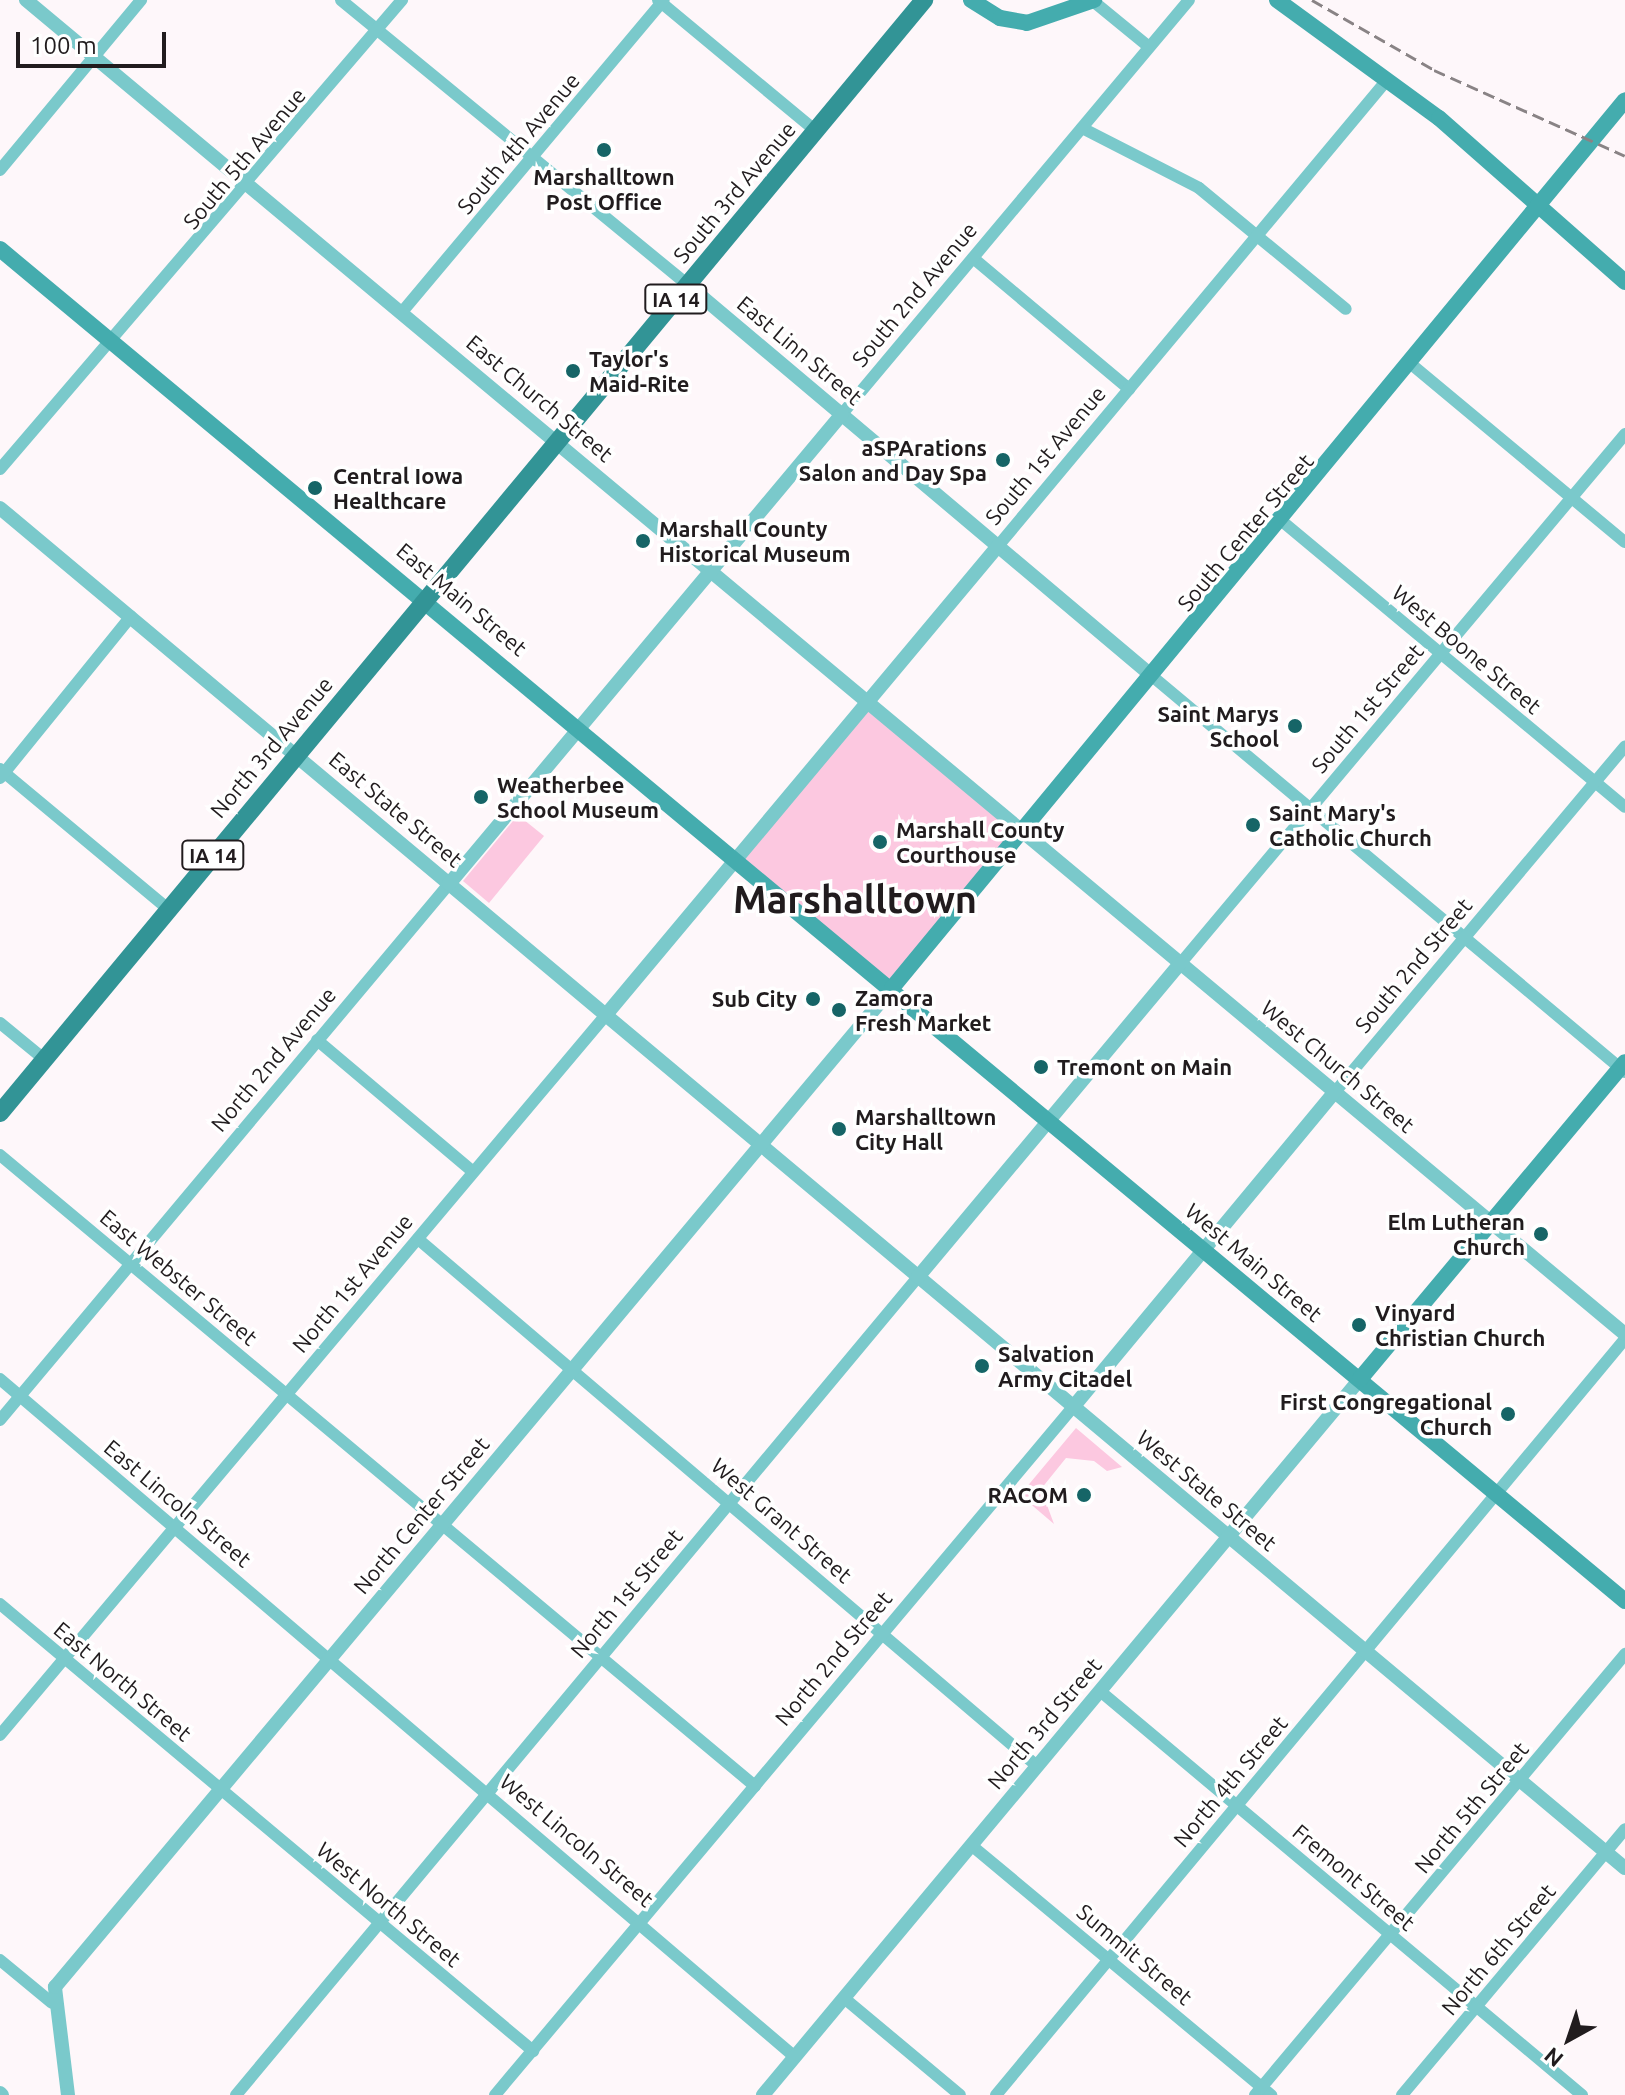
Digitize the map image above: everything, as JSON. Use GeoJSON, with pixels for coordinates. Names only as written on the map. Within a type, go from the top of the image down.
{"type":"FeatureCollection","features":[{"type":"Feature","properties":{"kind":"main road","name":"South 3rd Avenue"},"geometry":{"type":"LineString","coordinates":[[427,598],[924,0]]}},
{"type":"Feature","properties":{"kind":"main road"},"geometry":{"type":"LineString","coordinates":[[971,0],[1000,18],[1027,23],[1094,0]]}},
{"type":"Feature","properties":{"kind":"main road"},"geometry":{"type":"LineString","coordinates":[[1277,0],[1387,80],[1625,282]]}},
{"type":"Feature","properties":{"kind":"main road","name":"South Center Street"},"geometry":{"type":"LineString","coordinates":[[892,988],[1311,489],[1625,100]]}},
{"type":"Feature","properties":{"kind":"main road","name":"East Main Street"},"geometry":{"type":"LineString","coordinates":[[0,249],[114,339],[427,598],[892,988]]}},
{"type":"Feature","properties":{"kind":"main road","name":"North 3rd Avenue"},"geometry":{"type":"LineString","coordinates":[[0,1113],[296,752],[427,598]]}},
{"type":"Feature","properties":{"kind":"main road","name":"West Main Street"},"geometry":{"type":"LineString","coordinates":[[892,988],[1625,1601]]}},
{"type":"Feature","properties":{"kind":"main road"},"geometry":{"type":"LineString","coordinates":[[1360,1379],[1623,1067]]}},
{"type":"Feature","properties":{"kind":"street","name":"East Church Street"},"geometry":{"type":"LineString","coordinates":[[26,0],[1024,830]]}},
{"type":"Feature","properties":{"kind":"street"},"geometry":{"type":"LineString","coordinates":[[0,170],[141,0]]}},
{"type":"Feature","properties":{"kind":"street","name":"East Linn Street"},"geometry":{"type":"LineString","coordinates":[[341,0],[688,285],[1152,676]]}},
{"type":"Feature","properties":{"kind":"street","name":"South 5th Avenue"},"geometry":{"type":"LineString","coordinates":[[0,469],[248,184],[402,0]]}},
{"type":"Feature","properties":{"kind":"street"},"geometry":{"type":"LineString","coordinates":[[1094,0],[1149,47]]}},
{"type":"Feature","properties":{"kind":"street","name":"South 2nd Avenue"},"geometry":{"type":"LineString","coordinates":[[580,727],[1189,0]]}},
{"type":"Feature","properties":{"kind":"street"},"geometry":{"type":"LineString","coordinates":[[661,1],[816,131]]}},
{"type":"Feature","properties":{"kind":"street","name":"South 4th Avenue"},"geometry":{"type":"LineString","coordinates":[[402,312],[661,1]]}},
{"type":"Feature","properties":{"kind":"street","name":"South 1st Avenue"},"geometry":{"type":"LineString","coordinates":[[736,858],[1387,80]]}},
{"type":"Feature","properties":{"kind":"street"},"geometry":{"type":"LineString","coordinates":[[1082,128],[1199,188],[1346,309]]}},
{"type":"Feature","properties":{"kind":"street"},"geometry":{"type":"LineString","coordinates":[[973,258],[1129,389]]}},
{"type":"Feature","properties":{"kind":"street"},"geometry":{"type":"LineString","coordinates":[[1411,364],[1625,542]]}},
{"type":"Feature","properties":{"kind":"street","name":"South 1st Street"},"geometry":{"type":"LineString","coordinates":[[1050,1120],[1625,434]]}},
{"type":"Feature","properties":{"kind":"street","name":"East State Street"},"geometry":{"type":"LineString","coordinates":[[0,508],[296,752],[760,1146]]}},
{"type":"Feature","properties":{"kind":"street","name":"West Boone Street"},"geometry":{"type":"LineString","coordinates":[[1283,522],[1625,807]]}},
{"type":"Feature","properties":{"kind":"street"},"geometry":{"type":"LineString","coordinates":[[131,616],[2,773],[168,909]]}},
{"type":"Feature","properties":{"kind":"street"},"geometry":{"type":"LineString","coordinates":[[1152,676],[1623,1067]]}},
{"type":"Feature","properties":{"kind":"street","name":"North 2nd Avenue"},"geometry":{"type":"LineString","coordinates":[[0,1420],[580,727]]}},
{"type":"Feature","properties":{"kind":"street","name":"South 2nd Street"},"geometry":{"type":"LineString","coordinates":[[1203,1249],[1625,747]]}},
{"type":"Feature","properties":{"kind":"street","name":"West Church Street"},"geometry":{"type":"LineString","coordinates":[[1024,830],[1625,1337]]}},
{"type":"Feature","properties":{"kind":"street","name":"North 1st Avenue"},"geometry":{"type":"LineString","coordinates":[[0,1735],[736,858]]}},
{"type":"Feature","properties":{"kind":"street","name":"North Center Street"},"geometry":{"type":"LineString","coordinates":[[52,2003],[55,1987],[892,988]]}},
{"type":"Feature","properties":{"kind":"street"},"geometry":{"type":"LineString","coordinates":[[0,1023],[44,1059]]}},
{"type":"Feature","properties":{"kind":"street"},"geometry":{"type":"LineString","coordinates":[[317,1040],[473,1172]]}},
{"type":"Feature","properties":{"kind":"street","name":"North 1st Street"},"geometry":{"type":"LineString","coordinates":[[236,2095],[1050,1120]]}},
{"type":"Feature","properties":{"kind":"street","name":"West State Street"},"geometry":{"type":"LineString","coordinates":[[760,1146],[1625,1868]]}},
{"type":"Feature","properties":{"kind":"street","name":"East Webster Street"},"geometry":{"type":"LineString","coordinates":[[0,1155],[444,1522],[755,1786]]}},
{"type":"Feature","properties":{"kind":"street","name":"West Grant Street"},"geometry":{"type":"LineString","coordinates":[[418,1239],[574,1368],[1037,1766]]}},
{"type":"Feature","properties":{"kind":"street","name":"North 2nd Street"},"geometry":{"type":"LineString","coordinates":[[495,2095],[1203,1249]]}},
{"type":"Feature","properties":{"kind":"street","name":"North 4th Street"},"geometry":{"type":"LineString","coordinates":[[996,2095],[1625,1337]]}},
{"type":"Feature","properties":{"kind":"street","name":"East Lincoln Street"},"geometry":{"type":"LineString","coordinates":[[0,1379],[330,1659]]}},
{"type":"Feature","properties":{"kind":"street","name":"North 3rd Street"},"geometry":{"type":"LineString","coordinates":[[763,2095],[1360,1379]]}},
{"type":"Feature","properties":{"kind":"street","name":"East North Street"},"geometry":{"type":"LineString","coordinates":[[0,1604],[219,1789]]}},
{"type":"Feature","properties":{"kind":"street","name":"North 5th Street"},"geometry":{"type":"LineString","coordinates":[[1263,2092],[1625,1654]]}},
{"type":"Feature","properties":{"kind":"street","name":"West Lincoln Street"},"geometry":{"type":"LineString","coordinates":[[330,1659],[642,1921],[795,2057]]}},
{"type":"Feature","properties":{"kind":"street","name":"Fremont Street"},"geometry":{"type":"LineString","coordinates":[[1100,1691],[1582,2095]]}},
{"type":"Feature","properties":{"kind":"street","name":"West North Street"},"geometry":{"type":"LineString","coordinates":[[219,1789],[533,2051]]}},
{"type":"Feature","properties":{"kind":"street","name":"North 6th Street"},"geometry":{"type":"LineString","coordinates":[[1402,2095],[1625,1829]]}},
{"type":"Feature","properties":{"kind":"street","name":"Summit Street"},"geometry":{"type":"LineString","coordinates":[[971,1845],[1109,1958],[1263,2092]]}},
{"type":"Feature","properties":{"kind":"street"},"geometry":{"type":"LineString","coordinates":[[0,1960],[52,2003],[68,2095]]}},
{"type":"Feature","properties":{"kind":"street"},"geometry":{"type":"LineString","coordinates":[[844,1998],[960,2095]]}},
{"type":"Feature","properties":{"kind":"shaded area"},"geometry":{"type":"Polygon","coordinates":[[[868,700],[1024,830],[892,988],[736,858],[868,700]]]}},
{"type":"Feature","properties":{"kind":"shaded area"},"geometry":{"type":"Polygon","coordinates":[[[518,815],[544,836],[489,903],[463,881],[518,815]]]}},
{"type":"Feature","properties":{"kind":"shaded area"},"geometry":{"type":"Polygon","coordinates":[[[1076,1428],[1122,1467],[1107,1471],[1094,1461],[1066,1458],[1041,1489],[1054,1524],[1020,1495],[1076,1428]]]}},
{"type":"Feature","properties":{"kind":"railway"},"geometry":{"type":"LineString","coordinates":[[1312,0],[1434,70],[1625,156]]}},
{"type":"Feature","properties":{"kind":"place","name":"Marshalltown Post Office"},"geometry":{"type":"Point","coordinates":[604,150]}},
{"type":"Feature","properties":{"kind":"place","name":"Taylor's Maid-Rite"},"geometry":{"type":"Point","coordinates":[573,371]}},
{"type":"Feature","properties":{"kind":"place","name":"aSPArations Salon and Day Spa"},"geometry":{"type":"Point","coordinates":[1003,460]}},
{"type":"Feature","properties":{"kind":"place","name":"Central Iowa Healthcare"},"geometry":{"type":"Point","coordinates":[315,488]}},
{"type":"Feature","properties":{"kind":"place","name":"Marshall County Historical Museum"},"geometry":{"type":"Point","coordinates":[643,541]}},
{"type":"Feature","properties":{"kind":"place","name":"Saint Marys School"},"geometry":{"type":"Point","coordinates":[1295,726]}},
{"type":"Feature","properties":{"kind":"place","name":"Weatherbee School Museum"},"geometry":{"type":"Point","coordinates":[481,797]}},
{"type":"Feature","properties":{"kind":"place","name":"Saint Mary's Catholic Church"},"geometry":{"type":"Point","coordinates":[1253,825]}},
{"type":"Feature","properties":{"kind":"place","name":"Marshall County Courthouse"},"geometry":{"type":"Point","coordinates":[880,842]}},
{"type":"Feature","properties":{"kind":"place","name":"Sub City"},"geometry":{"type":"Point","coordinates":[813,999]}},
{"type":"Feature","properties":{"kind":"place","name":"Zamora Fresh Market"},"geometry":{"type":"Point","coordinates":[839,1010]}},
{"type":"Feature","properties":{"kind":"place","name":"Tremont on Main"},"geometry":{"type":"Point","coordinates":[1041,1067]}},
{"type":"Feature","properties":{"kind":"place","name":"Marshalltown City Hall"},"geometry":{"type":"Point","coordinates":[839,1129]}},
{"type":"Feature","properties":{"kind":"place","name":"Elm Lutheran Church"},"geometry":{"type":"Point","coordinates":[1541,1234]}},
{"type":"Feature","properties":{"kind":"place","name":"Vinyard Christian Church"},"geometry":{"type":"Point","coordinates":[1359,1325]}},
{"type":"Feature","properties":{"kind":"place","name":"Salvation Army Citadel"},"geometry":{"type":"Point","coordinates":[982,1366]}},
{"type":"Feature","properties":{"kind":"place","name":"First Congregational Church"},"geometry":{"type":"Point","coordinates":[1508,1414]}},
{"type":"Feature","properties":{"kind":"place","name":"RACOM"},"geometry":{"type":"Point","coordinates":[1084,1495]}},
{"type":"Feature","properties":{"kind":"district","name":"Marshalltown"},"geometry":{"type":"Point","coordinates":[855,900]}}]}
